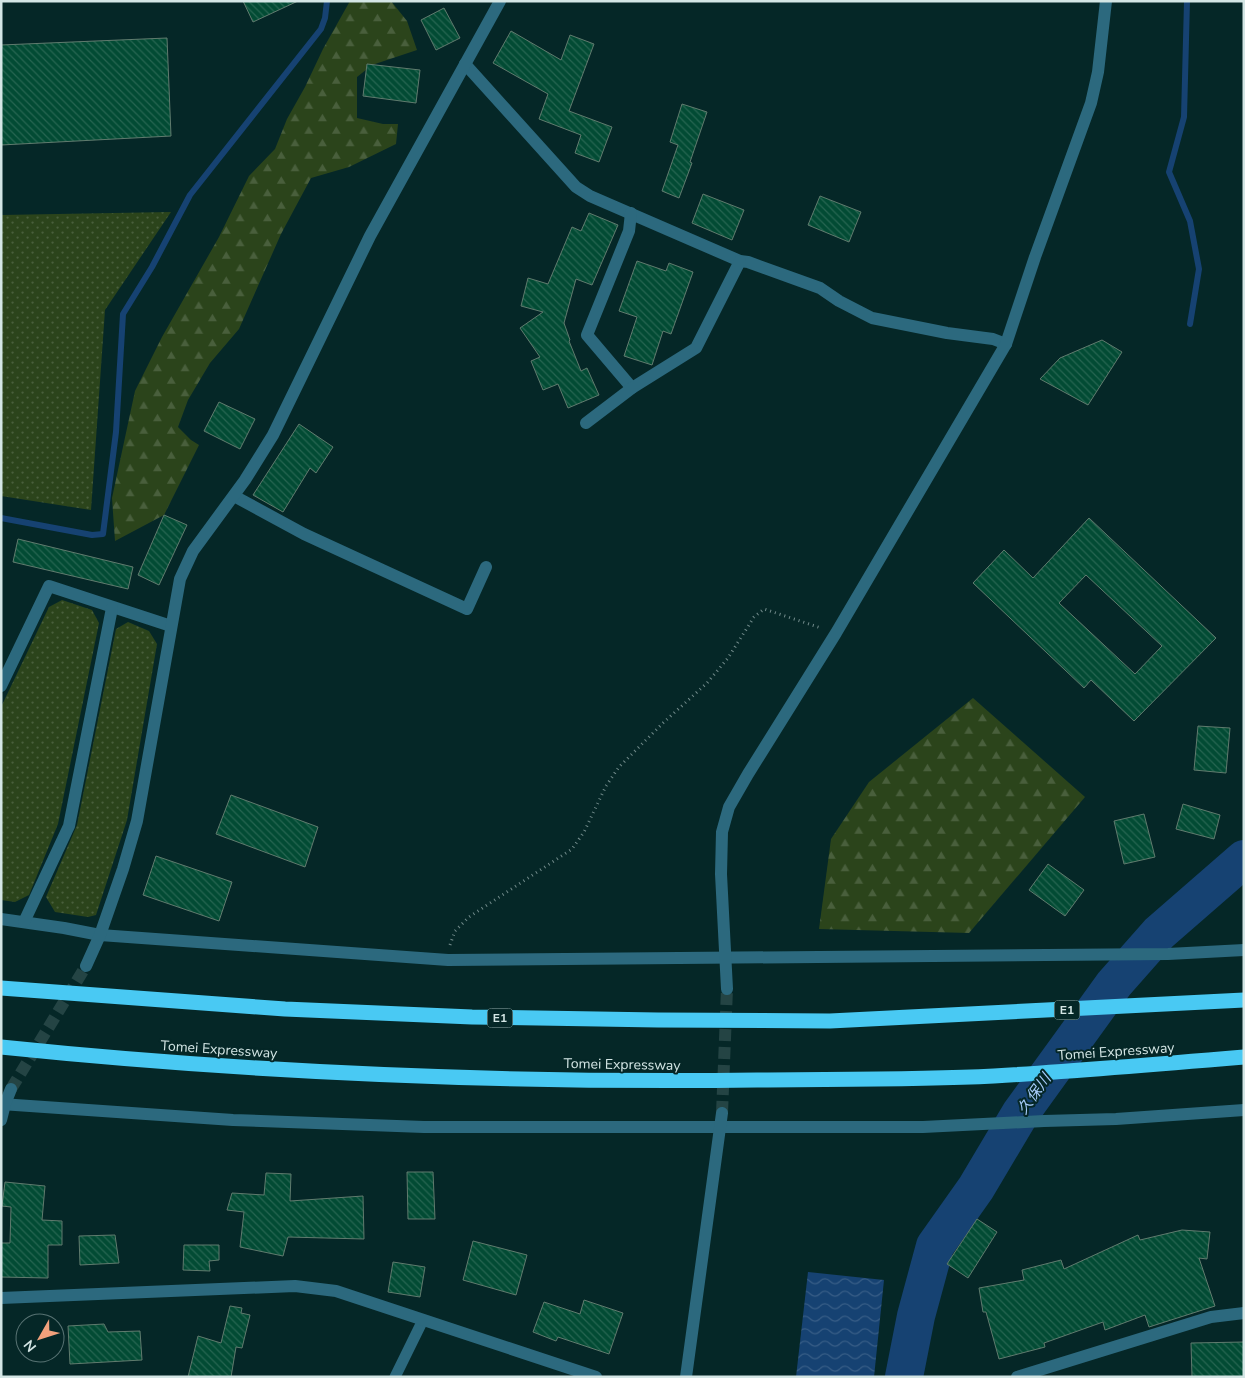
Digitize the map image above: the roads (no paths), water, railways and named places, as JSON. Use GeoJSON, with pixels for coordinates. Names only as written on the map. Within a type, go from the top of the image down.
{"type":"FeatureCollection","features":[{"type":"Feature","properties":{"kind":"highway","name":"E1"},"geometry":{"type":"LineString","coordinates":[[1,988],[285,1009],[472,1017],[830,1021],[1244,1000]]}},
{"type":"Feature","properties":{"kind":"highway","name":"Tomei Expressway"},"geometry":{"type":"LineString","coordinates":[[1,1047],[276,1070],[656,1081],[991,1076],[1244,1058]]}},
{"type":"Feature","properties":{"kind":"street"},"geometry":{"type":"LineString","coordinates":[[86,966],[100,935],[137,821],[180,579],[193,551],[234,496],[273,435],[370,236],[500,1]]}},
{"type":"Feature","properties":{"kind":"street"},"geometry":{"type":"LineString","coordinates":[[727,990],[721,874],[722,832],[729,807],[836,633],[1006,344],[1035,257],[1091,103],[1098,72],[1106,1]]}},
{"type":"Feature","properties":{"kind":"street"},"geometry":{"type":"LineString","coordinates":[[465,64],[576,186],[590,196],[740,261],[748,262],[820,288],[839,301],[872,318],[947,333],[993,339],[1006,344]]}},
{"type":"Feature","properties":{"kind":"street"},"geometry":{"type":"LineString","coordinates":[[631,213],[629,231],[587,335],[632,388]]}},
{"type":"Feature","properties":{"kind":"street"},"geometry":{"type":"LineString","coordinates":[[586,423],[632,388],[696,348],[740,261]]}},
{"type":"Feature","properties":{"kind":"street"},"geometry":{"type":"LineString","coordinates":[[234,496],[304,534],[466,609],[486,567]]}},
{"type":"Feature","properties":{"kind":"street"},"geometry":{"type":"LineString","coordinates":[[1,686],[49,586],[171,626]]}},
{"type":"Feature","properties":{"kind":"street"},"geometry":{"type":"LineString","coordinates":[[24,922],[69,826],[112,608]]}},
{"type":"Feature","properties":{"kind":"street"},"geometry":{"type":"LineString","coordinates":[[1,919],[100,935],[448,960],[1168,954],[1244,950]]}},
{"type":"Feature","properties":{"kind":"street"},"geometry":{"type":"LineString","coordinates":[[1,1120],[3,1104],[12,1089]]}},
{"type":"Feature","properties":{"kind":"street"},"geometry":{"type":"LineString","coordinates":[[3,1104],[233,1120],[405,1126],[720,1128],[923,1127],[1116,1119],[1244,1110]]}},
{"type":"Feature","properties":{"kind":"street"},"geometry":{"type":"LineString","coordinates":[[686,1377],[722,1113]]}},
{"type":"Feature","properties":{"kind":"street"},"geometry":{"type":"LineString","coordinates":[[1,1298],[295,1286],[336,1291],[596,1377]]}},
{"type":"Feature","properties":{"kind":"street"},"geometry":{"type":"LineString","coordinates":[[1018,1377],[1210,1317],[1244,1313]]}},
{"type":"Feature","properties":{"kind":"lane"},"geometry":{"type":"LineString","coordinates":[[395,1377],[423,1320]]}},
{"type":"Feature","properties":{"kind":"water"},"geometry":{"type":"Polygon","coordinates":[[[808,1272],[884,1280],[874,1377],[796,1377],[808,1272]]]}},
{"type":"Feature","properties":{"kind":"waterway"},"geometry":{"type":"LineString","coordinates":[[1,518],[92,535],[103,534],[116,432],[123,314],[152,267],[190,195],[321,29],[325,18],[327,1]]}},
{"type":"Feature","properties":{"kind":"waterway"},"geometry":{"type":"LineString","coordinates":[[1187,1],[1184,117],[1169,172],[1190,221],[1199,269],[1190,324]]}},
{"type":"Feature","properties":{"kind":"waterway","name":"久保川"},"geometry":{"type":"LineString","coordinates":[[904,1377],[916,1316],[935,1246],[976,1188],[1020,1114],[1114,984],[1159,933],[1244,859]]}},
{"type":"Feature","properties":{"kind":"tunnel"},"geometry":{"type":"LineString","coordinates":[[11,1089],[86,966]]}},
{"type":"Feature","properties":{"kind":"tunnel"},"geometry":{"type":"LineString","coordinates":[[722,1113],[727,989]]}}]}
